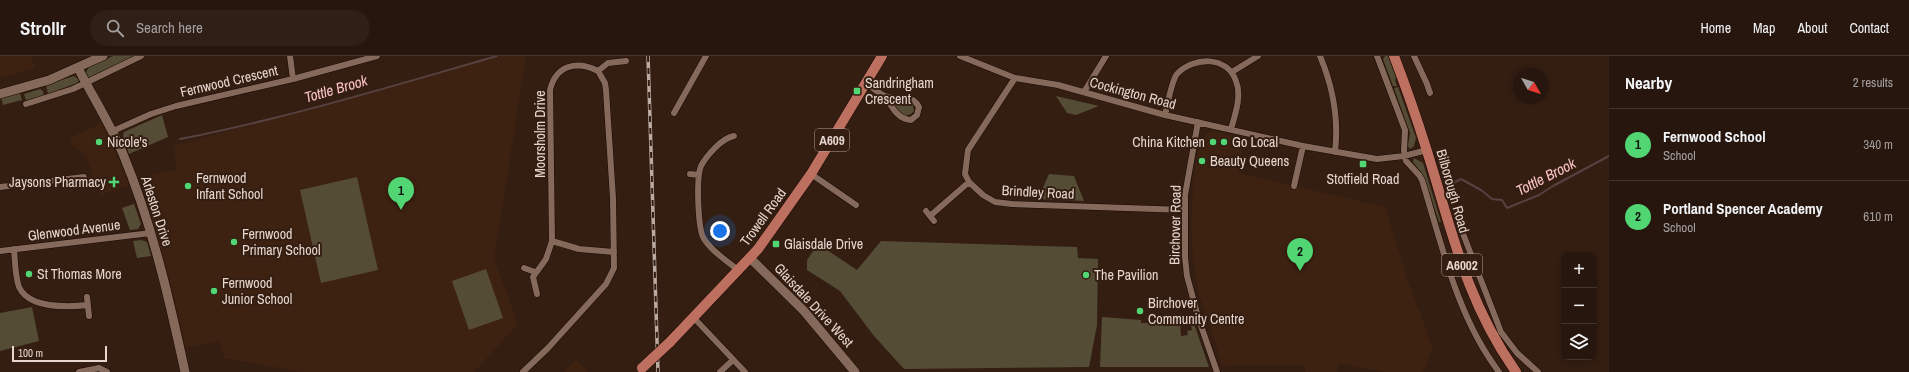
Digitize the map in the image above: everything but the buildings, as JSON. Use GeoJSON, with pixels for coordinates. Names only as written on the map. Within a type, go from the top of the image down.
{"type":"FeatureCollection","features":[{"type":"Feature","properties":{"kind":"main road","name":"Trowell Road"},"geometry":{"type":"LineString","coordinates":[[640,370],[694,318],[750,258],[811,174],[882,56]]}},
{"type":"Feature","properties":{"kind":"main road","name":"Bilborough Road"},"geometry":{"type":"LineString","coordinates":[[1394,56],[1427,150],[1455,246],[1470,289],[1491,332],[1516,372]]}},
{"type":"Feature","properties":{"kind":"street"},"geometry":{"type":"LineString","coordinates":[[0,94],[49,80],[103,56]]}},
{"type":"Feature","properties":{"kind":"street"},"geometry":{"type":"LineString","coordinates":[[26,104],[86,83],[142,56]]}},
{"type":"Feature","properties":{"kind":"street"},"geometry":{"type":"LineString","coordinates":[[290,56],[293,78]]}},
{"type":"Feature","properties":{"kind":"street","name":"Fernwood Crescent"},"geometry":{"type":"LineString","coordinates":[[113,131],[151,114],[176,106],[377,56]]}},
{"type":"Feature","properties":{"kind":"street"},"geometry":{"type":"LineString","coordinates":[[674,113],[676,104],[706,56]]}},
{"type":"Feature","properties":{"kind":"street","name":"Cockington Road"},"geometry":{"type":"LineString","coordinates":[[960,56],[1015,78],[1058,85],[1165,115],[1303,146],[1377,159],[1404,156],[1427,150]]}},
{"type":"Feature","properties":{"kind":"street"},"geometry":{"type":"LineString","coordinates":[[1084,92],[1106,56]]}},
{"type":"Feature","properties":{"kind":"street"},"geometry":{"type":"LineString","coordinates":[[1232,72],[1258,56]]}},
{"type":"Feature","properties":{"kind":"street"},"geometry":{"type":"LineString","coordinates":[[1320,56],[1334,98],[1338,124],[1335,152]]}},
{"type":"Feature","properties":{"kind":"street"},"geometry":{"type":"LineString","coordinates":[[1377,56],[1406,130],[1404,156]]}},
{"type":"Feature","properties":{"kind":"street"},"geometry":{"type":"LineString","coordinates":[[1414,56],[1428,84],[1430,93]]}},
{"type":"Feature","properties":{"kind":"street"},"geometry":{"type":"LineString","coordinates":[[1165,115],[1176,75],[1191,62],[1208,58],[1232,72],[1237,82],[1238,100],[1232,130]]}},
{"type":"Feature","properties":{"kind":"street"},"geometry":{"type":"LineString","coordinates":[[522,372],[548,348],[606,284],[614,268],[606,90],[605,83],[598,71],[608,64],[626,61]]}},
{"type":"Feature","properties":{"kind":"street","name":"Moorsholm Drive"},"geometry":{"type":"LineString","coordinates":[[535,272],[546,259],[552,241],[551,86],[558,74],[569,66],[580,65],[598,71]]}},
{"type":"Feature","properties":{"kind":"street","name":"Arleston Drive"},"geometry":{"type":"LineString","coordinates":[[78,68],[113,131],[134,182],[151,233],[175,322],[185,372]]}},
{"type":"Feature","properties":{"kind":"street"},"geometry":{"type":"LineString","coordinates":[[930,216],[969,182],[965,174],[968,150],[1015,78]]}},
{"type":"Feature","properties":{"kind":"street"},"geometry":{"type":"LineString","coordinates":[[866,83],[886,97],[895,112],[903,119],[911,120],[917,115],[919,108],[916,101],[905,97],[886,97]]}},
{"type":"Feature","properties":{"kind":"street","name":"Birchover Road"},"geometry":{"type":"LineString","coordinates":[[1198,122],[1185,194],[1185,257],[1187,276],[1198,317],[1217,372]]}},
{"type":"Feature","properties":{"kind":"street"},"geometry":{"type":"LineString","coordinates":[[734,136],[725,139],[704,161],[699,175],[700,224],[703,236],[710,245],[739,271]]}},
{"type":"Feature","properties":{"kind":"street"},"geometry":{"type":"LineString","coordinates":[[720,144],[725,149]]}},
{"type":"Feature","properties":{"kind":"street"},"geometry":{"type":"LineString","coordinates":[[1294,186],[1303,146]]}},
{"type":"Feature","properties":{"kind":"street","name":"Bilborough Road"},"geometry":{"type":"LineString","coordinates":[[1404,156],[1406,161],[1422,180],[1457,292],[1471,326],[1479,342],[1499,372]]}},
{"type":"Feature","properties":{"kind":"street"},"geometry":{"type":"LineString","coordinates":[[690,174],[699,175]]}},
{"type":"Feature","properties":{"kind":"street"},"geometry":{"type":"LineString","coordinates":[[811,174],[856,205]]}},
{"type":"Feature","properties":{"kind":"street"},"geometry":{"type":"LineString","coordinates":[[0,187],[84,177]]}},
{"type":"Feature","properties":{"kind":"street","name":"Brindley Road"},"geometry":{"type":"LineString","coordinates":[[969,182],[983,195],[995,202],[1185,210]]}},
{"type":"Feature","properties":{"kind":"street","name":"Bilborough Road"},"geometry":{"type":"LineString","coordinates":[[1462,231],[1501,332],[1517,353],[1538,372]]}},
{"type":"Feature","properties":{"kind":"street","name":"Glenwood Avenue"},"geometry":{"type":"LineString","coordinates":[[0,251],[151,233]]}},
{"type":"Feature","properties":{"kind":"street"},"geometry":{"type":"LineString","coordinates":[[552,241],[579,249],[614,252]]}},
{"type":"Feature","properties":{"kind":"street"},"geometry":{"type":"LineString","coordinates":[[14,249],[19,286],[36,302],[46,305],[88,305]]}},
{"type":"Feature","properties":{"kind":"street","name":"Glaisdale Drive West"},"geometry":{"type":"LineString","coordinates":[[750,258],[804,311],[856,372]]}},
{"type":"Feature","properties":{"kind":"street"},"geometry":{"type":"LineString","coordinates":[[524,268],[535,272],[533,280],[538,294]]}},
{"type":"Feature","properties":{"kind":"street"},"geometry":{"type":"LineString","coordinates":[[87,297],[89,316]]}},
{"type":"Feature","properties":{"kind":"street"},"geometry":{"type":"LineString","coordinates":[[694,318],[745,372]]}},
{"type":"Feature","properties":{"kind":"street"},"geometry":{"type":"LineString","coordinates":[[720,372],[734,360]]}},
{"type":"Feature","properties":{"kind":"street"},"geometry":{"type":"LineString","coordinates":[[79,372],[99,368],[107,372]]}},
{"type":"Feature","properties":{"kind":"shaded area"},"geometry":{"type":"Polygon","coordinates":[[[0,56],[31,56],[35,68],[0,78],[0,56]]]}},
{"type":"Feature","properties":{"kind":"shaded area"},"geometry":{"type":"Polygon","coordinates":[[[113,56],[136,56],[90,78],[88,77],[86,72],[89,67],[113,56]]]}},
{"type":"Feature","properties":{"kind":"shaded area"},"geometry":{"type":"Polygon","coordinates":[[[502,56],[526,56],[494,259],[518,324],[474,372],[302,372],[224,358],[220,341],[186,347],[168,273],[139,177],[176,170],[174,146],[502,56]]]}},
{"type":"Feature","properties":{"kind":"shaded area"},"geometry":{"type":"Polygon","coordinates":[[[1385,56],[1388,56],[1396,78],[1395,80],[1397,86],[1393,86],[1383,59],[1385,56]]]}},
{"type":"Feature","properties":{"kind":"shaded area"},"geometry":{"type":"Polygon","coordinates":[[[74,76],[79,80],[77,83],[48,94],[46,85],[74,76]]]}},
{"type":"Feature","properties":{"kind":"shaded area"},"geometry":{"type":"Polygon","coordinates":[[[1398,87],[1416,138],[1414,146],[1410,149],[1408,146],[1410,133],[1394,88],[1398,87]]]}},
{"type":"Feature","properties":{"kind":"shaded area"},"geometry":{"type":"Polygon","coordinates":[[[40,89],[43,91],[44,96],[26,100],[24,94],[40,89]]]}},
{"type":"Feature","properties":{"kind":"shaded area"},"geometry":{"type":"Polygon","coordinates":[[[20,93],[22,100],[3,105],[1,97],[20,93]]]}},
{"type":"Feature","properties":{"kind":"shaded area"},"geometry":{"type":"Polygon","coordinates":[[[1056,96],[1099,106],[1076,115],[1067,113],[1056,96]]]}},
{"type":"Feature","properties":{"kind":"shaded area"},"geometry":{"type":"Polygon","coordinates":[[[893,98],[912,102],[914,111],[906,116],[902,114],[891,101],[893,98]]]}},
{"type":"Feature","properties":{"kind":"shaded area"},"geometry":{"type":"Polygon","coordinates":[[[162,115],[168,137],[129,154],[123,136],[124,132],[162,115]]]}},
{"type":"Feature","properties":{"kind":"shaded area"},"geometry":{"type":"Polygon","coordinates":[[[102,123],[129,185],[100,195],[86,156],[72,144],[70,138],[102,123]]]}},
{"type":"Feature","properties":{"kind":"shaded area"},"geometry":{"type":"Polygon","coordinates":[[[1210,131],[1244,138],[1238,173],[1385,207],[1408,282],[1433,348],[1423,372],[1385,372],[1338,363],[1337,372],[1305,372],[1305,365],[1223,366],[1198,291],[1193,259],[1191,222],[1194,172],[1201,139],[1210,131]]]}},
{"type":"Feature","properties":{"kind":"shaded area"},"geometry":{"type":"Polygon","coordinates":[[[1414,158],[1423,163],[1441,222],[1439,222],[1425,178],[1413,162],[1414,158]]]}},
{"type":"Feature","properties":{"kind":"shaded area"},"geometry":{"type":"Polygon","coordinates":[[[1049,174],[1074,176],[1084,201],[1038,199],[1049,174]]]}},
{"type":"Feature","properties":{"kind":"shaded area"},"geometry":{"type":"Polygon","coordinates":[[[357,177],[378,270],[321,283],[300,190],[357,177]]]}},
{"type":"Feature","properties":{"kind":"shaded area"},"geometry":{"type":"Polygon","coordinates":[[[134,204],[141,224],[138,229],[130,230],[122,208],[134,204]]]}},
{"type":"Feature","properties":{"kind":"shaded area"},"geometry":{"type":"Polygon","coordinates":[[[141,240],[147,242],[151,256],[137,258],[133,241],[141,240]]]}},
{"type":"Feature","properties":{"kind":"shaded area"},"geometry":{"type":"Polygon","coordinates":[[[881,241],[1077,247],[1078,258],[1098,259],[1097,325],[1089,367],[904,369],[874,336],[840,291],[807,270],[807,260],[818,244],[857,270],[881,241]]]}},
{"type":"Feature","properties":{"kind":"shaded area"},"geometry":{"type":"Polygon","coordinates":[[[486,269],[503,318],[469,330],[452,281],[486,269]]]}},
{"type":"Feature","properties":{"kind":"shaded area"},"geometry":{"type":"Polygon","coordinates":[[[32,307],[39,341],[0,351],[0,313],[32,307]]]}},
{"type":"Feature","properties":{"kind":"shaded area"},"geometry":{"type":"Polygon","coordinates":[[[1102,317],[1141,320],[1141,323],[1161,323],[1161,320],[1180,322],[1181,336],[1188,335],[1187,331],[1192,330],[1190,319],[1192,318],[1209,367],[1100,367],[1102,317]]]}},
{"type":"Feature","properties":{"kind":"shaded area"},"geometry":{"type":"Polygon","coordinates":[[[576,360],[588,372],[564,372],[576,360]]]}},
{"type":"Feature","properties":{"kind":"waterway","name":"Tottle Brook"},"geometry":{"type":"LineString","coordinates":[[180,139],[220,131],[300,111],[497,56]]}},
{"type":"Feature","properties":{"kind":"waterway","name":"Tottle Brook"},"geometry":{"type":"LineString","coordinates":[[1453,183],[1461,179],[1481,190],[1492,199],[1502,200],[1507,208],[1539,195],[1609,156]]}},
{"type":"Feature","properties":{"kind":"railway"},"geometry":{"type":"LineString","coordinates":[[648,56],[658,372]]}},
{"type":"Feature","properties":{"kind":"place","name":"Sandringham Crescent"},"geometry":{"type":"Point","coordinates":[857,91]}},
{"type":"Feature","properties":{"kind":"place","name":"Nicole's"},"geometry":{"type":"Point","coordinates":[99,142]}},
{"type":"Feature","properties":{"kind":"place","name":"China Kitchen"},"geometry":{"type":"Point","coordinates":[1213,142]}},
{"type":"Feature","properties":{"kind":"place","name":"Go Local"},"geometry":{"type":"Point","coordinates":[1224,142]}},
{"type":"Feature","properties":{"kind":"place","name":"Beauty Queens"},"geometry":{"type":"Point","coordinates":[1202,161]}},
{"type":"Feature","properties":{"kind":"place","name":"Stotfield Road"},"geometry":{"type":"Point","coordinates":[1363,164]}},
{"type":"Feature","properties":{"kind":"place","name":"Jaysons Pharmacy"},"geometry":{"type":"Point","coordinates":[114,182]}},
{"type":"Feature","properties":{"kind":"place","name":"Fernwood Infant School"},"geometry":{"type":"Point","coordinates":[188,186]}},
{"type":"Feature","properties":{"kind":"place","name":"Fernwood School"},"geometry":{"type":"Point","coordinates":[401,210]}},
{"type":"Feature","properties":{"kind":"place","name":"Fernwood Primary School"},"geometry":{"type":"Point","coordinates":[234,242]}},
{"type":"Feature","properties":{"kind":"place","name":"Glaisdale Drive"},"geometry":{"type":"Point","coordinates":[776,244]}},
{"type":"Feature","properties":{"kind":"place","name":"Portland Spencer Academy"},"geometry":{"type":"Point","coordinates":[1300,271]}},
{"type":"Feature","properties":{"kind":"place","name":"St Thomas More"},"geometry":{"type":"Point","coordinates":[29,274]}},
{"type":"Feature","properties":{"kind":"place","name":"The Pavilion"},"geometry":{"type":"Point","coordinates":[1086,275]}},
{"type":"Feature","properties":{"kind":"place","name":"Fernwood Junior School"},"geometry":{"type":"Point","coordinates":[214,291]}},
{"type":"Feature","properties":{"kind":"place","name":"Birchover Community Centre"},"geometry":{"type":"Point","coordinates":[1140,311]}}]}
